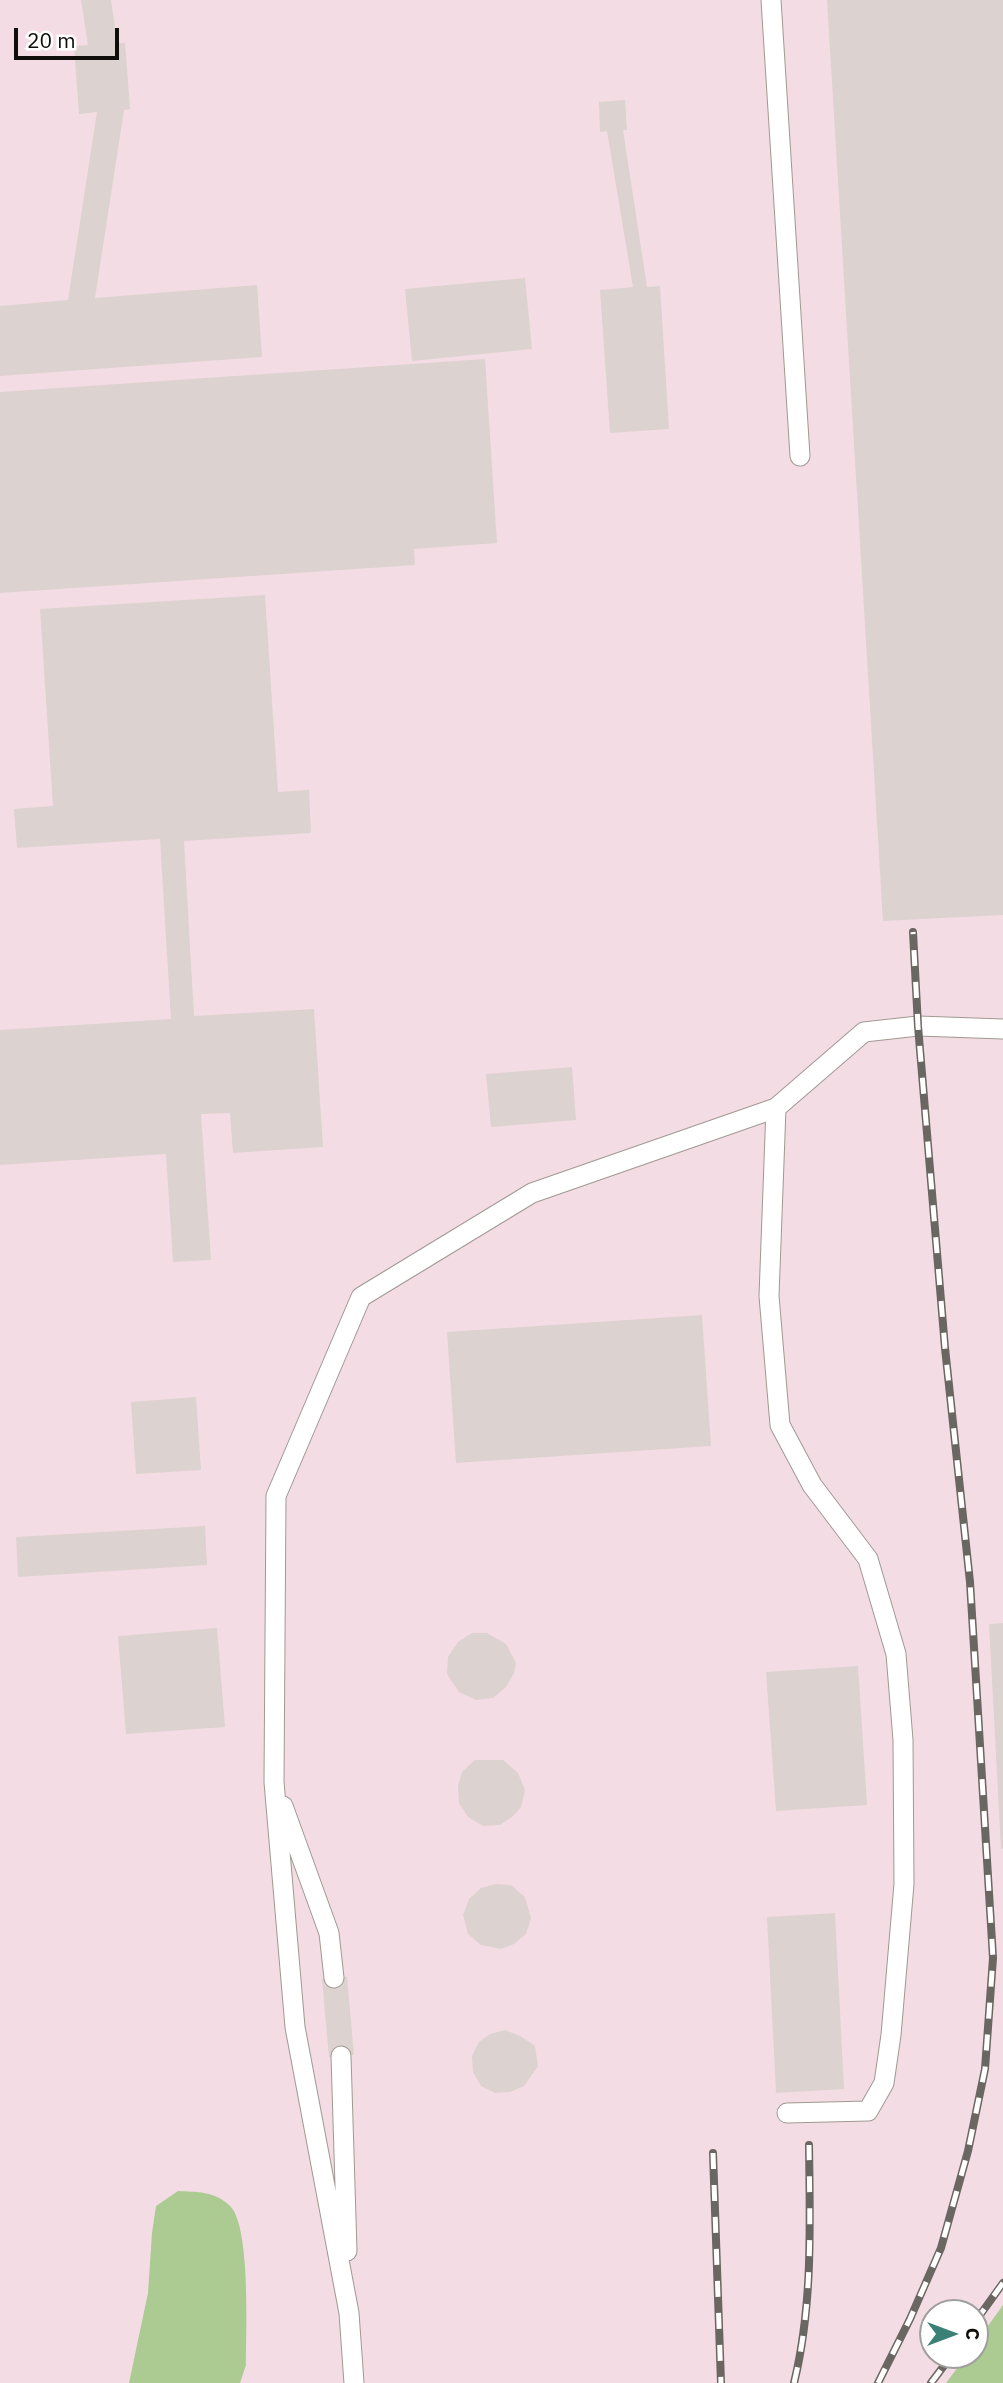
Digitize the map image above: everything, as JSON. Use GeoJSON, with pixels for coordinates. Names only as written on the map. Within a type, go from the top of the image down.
{"type":"FeatureCollection","features":[{"type":"Feature","properties":{"kind":"lane"},"geometry":{"type":"LineString","coordinates":[[771,0],[800,456]]}},
{"type":"Feature","properties":{"kind":"lane"},"geometry":{"type":"LineString","coordinates":[[349,2313],[295,2027],[274,1782],[276,1496],[361,1297],[532,1193],[776,1108],[864,1032],[918,1026],[1003,1029]]}},
{"type":"Feature","properties":{"kind":"lane"},"geometry":{"type":"LineString","coordinates":[[776,1108],[769,1296],[780,1425],[812,1485],[868,1559],[896,1654],[903,1740],[904,1884],[891,2035],[884,2083],[868,2111],[787,2113]]}},
{"type":"Feature","properties":{"kind":"lane"},"geometry":{"type":"LineString","coordinates":[[274,1782],[329,1933],[334,1978]]}},
{"type":"Feature","properties":{"kind":"lane"},"geometry":{"type":"LineString","coordinates":[[341,2056],[349,2313],[354,2383]]}},
{"type":"Feature","properties":{"kind":"shaded area"},"geometry":{"type":"Polygon","coordinates":[[[0,0],[1003,0],[1003,2383],[0,2383],[0,0]]]}},
{"type":"Feature","properties":{"kind":"green space"},"geometry":{"type":"Polygon","coordinates":[[[178,2191],[205,2193],[217,2197],[229,2205],[236,2216],[241,2233],[246,2280],[246,2365],[240,2383],[129,2383],[148,2293],[156,2206],[178,2191]]]}},
{"type":"Feature","properties":{"kind":"green space"},"geometry":{"type":"Polygon","coordinates":[[[1003,2305],[1003,2383],[946,2383],[956,2369],[989,2369],[989,2324],[1003,2305]]]}},
{"type":"Feature","properties":{"kind":"building"},"geometry":{"type":"Polygon","coordinates":[[[81,0],[111,0],[117,43],[125,43],[130,109],[124,110],[95,298],[257,285],[262,357],[0,376],[0,306],[68,300],[97,112],[79,114],[74,46],[88,45],[81,0]]]}},
{"type":"Feature","properties":{"kind":"building"},"geometry":{"type":"Polygon","coordinates":[[[827,0],[1003,0],[1003,915],[883,921],[827,0]]]}},
{"type":"Feature","properties":{"kind":"building"},"geometry":{"type":"Polygon","coordinates":[[[625,100],[627,130],[623,130],[647,287],[660,286],[669,429],[610,433],[600,290],[633,287],[607,131],[600,132],[599,102],[625,100]]]}},
{"type":"Feature","properties":{"kind":"building"},"geometry":{"type":"Polygon","coordinates":[[[525,278],[532,349],[412,361],[405,289],[525,278]]]}},
{"type":"Feature","properties":{"kind":"building"},"geometry":{"type":"Polygon","coordinates":[[[485,359],[497,543],[414,549],[415,565],[0,593],[0,392],[485,359]]]}},
{"type":"Feature","properties":{"kind":"building"},"geometry":{"type":"Polygon","coordinates":[[[265,595],[278,792],[309,790],[311,833],[184,841],[194,1016],[314,1009],[323,1147],[233,1153],[230,1113],[201,1114],[211,1260],[173,1262],[166,1154],[0,1165],[0,1030],[171,1019],[160,839],[17,848],[14,809],[53,806],[40,609],[265,595]]]}},
{"type":"Feature","properties":{"kind":"building"},"geometry":{"type":"Polygon","coordinates":[[[572,1067],[576,1120],[491,1127],[486,1074],[572,1067]]]}},
{"type":"Feature","properties":{"kind":"building"},"geometry":{"type":"Polygon","coordinates":[[[702,1315],[711,1446],[456,1463],[447,1332],[702,1315]]]}},
{"type":"Feature","properties":{"kind":"building"},"geometry":{"type":"Polygon","coordinates":[[[196,1397],[201,1470],[136,1474],[131,1402],[196,1397]]]}},
{"type":"Feature","properties":{"kind":"building"},"geometry":{"type":"Polygon","coordinates":[[[205,1526],[207,1565],[18,1577],[16,1537],[205,1526]]]}},
{"type":"Feature","properties":{"kind":"building"},"geometry":{"type":"Polygon","coordinates":[[[1003,1623],[1003,1849],[1001,1849],[989,1624],[1003,1623]]]}},
{"type":"Feature","properties":{"kind":"building"},"geometry":{"type":"Polygon","coordinates":[[[217,1628],[225,1727],[126,1734],[118,1636],[217,1628]]]}},
{"type":"Feature","properties":{"kind":"building"},"geometry":{"type":"Polygon","coordinates":[[[472,1633],[487,1633],[506,1644],[516,1663],[506,1687],[493,1698],[476,1700],[459,1692],[447,1674],[448,1657],[458,1642],[472,1633]]]}},
{"type":"Feature","properties":{"kind":"building"},"geometry":{"type":"Polygon","coordinates":[[[858,1666],[867,1805],[776,1811],[766,1672],[858,1666]]]}},
{"type":"Feature","properties":{"kind":"building"},"geometry":{"type":"Polygon","coordinates":[[[475,1760],[503,1760],[518,1773],[525,1790],[521,1807],[500,1825],[483,1826],[468,1817],[459,1803],[458,1786],[462,1772],[475,1760]]]}},
{"type":"Feature","properties":{"kind":"building"},"geometry":{"type":"Polygon","coordinates":[[[496,1884],[511,1885],[525,1897],[531,1918],[526,1934],[514,1944],[501,1949],[481,1945],[468,1934],[463,1915],[469,1899],[481,1888],[496,1884]]]}},
{"type":"Feature","properties":{"kind":"building"},"geometry":{"type":"Polygon","coordinates":[[[835,1913],[844,2089],[776,2093],[767,1917],[835,1913]]]}},
{"type":"Feature","properties":{"kind":"building"},"geometry":{"type":"Polygon","coordinates":[[[347,1977],[354,2055],[329,2057],[322,1979],[347,1977]]]}},
{"type":"Feature","properties":{"kind":"building"},"geometry":{"type":"Polygon","coordinates":[[[505,2030],[535,2046],[538,2066],[524,2086],[510,2092],[495,2093],[481,2086],[473,2072],[472,2056],[479,2042],[490,2034],[505,2030]]]}},
{"type":"Feature","properties":{"kind":"railway"},"geometry":{"type":"LineString","coordinates":[[878,2383],[941,2248],[968,2151],[985,2069],[993,1958],[970,1582],[945,1348],[918,1026],[913,932]]}},
{"type":"Feature","properties":{"kind":"railway"},"geometry":{"type":"LineString","coordinates":[[794,2383],[807,2295],[810,2235],[809,2145]]}},
{"type":"Feature","properties":{"kind":"railway"},"geometry":{"type":"LineString","coordinates":[[713,2153],[721,2383]]}},
{"type":"Feature","properties":{"kind":"railway"},"geometry":{"type":"LineString","coordinates":[[989,2302],[1003,2283]]}},
{"type":"Feature","properties":{"kind":"railway"},"geometry":{"type":"LineString","coordinates":[[931,2383],[942,2369]]}}]}
